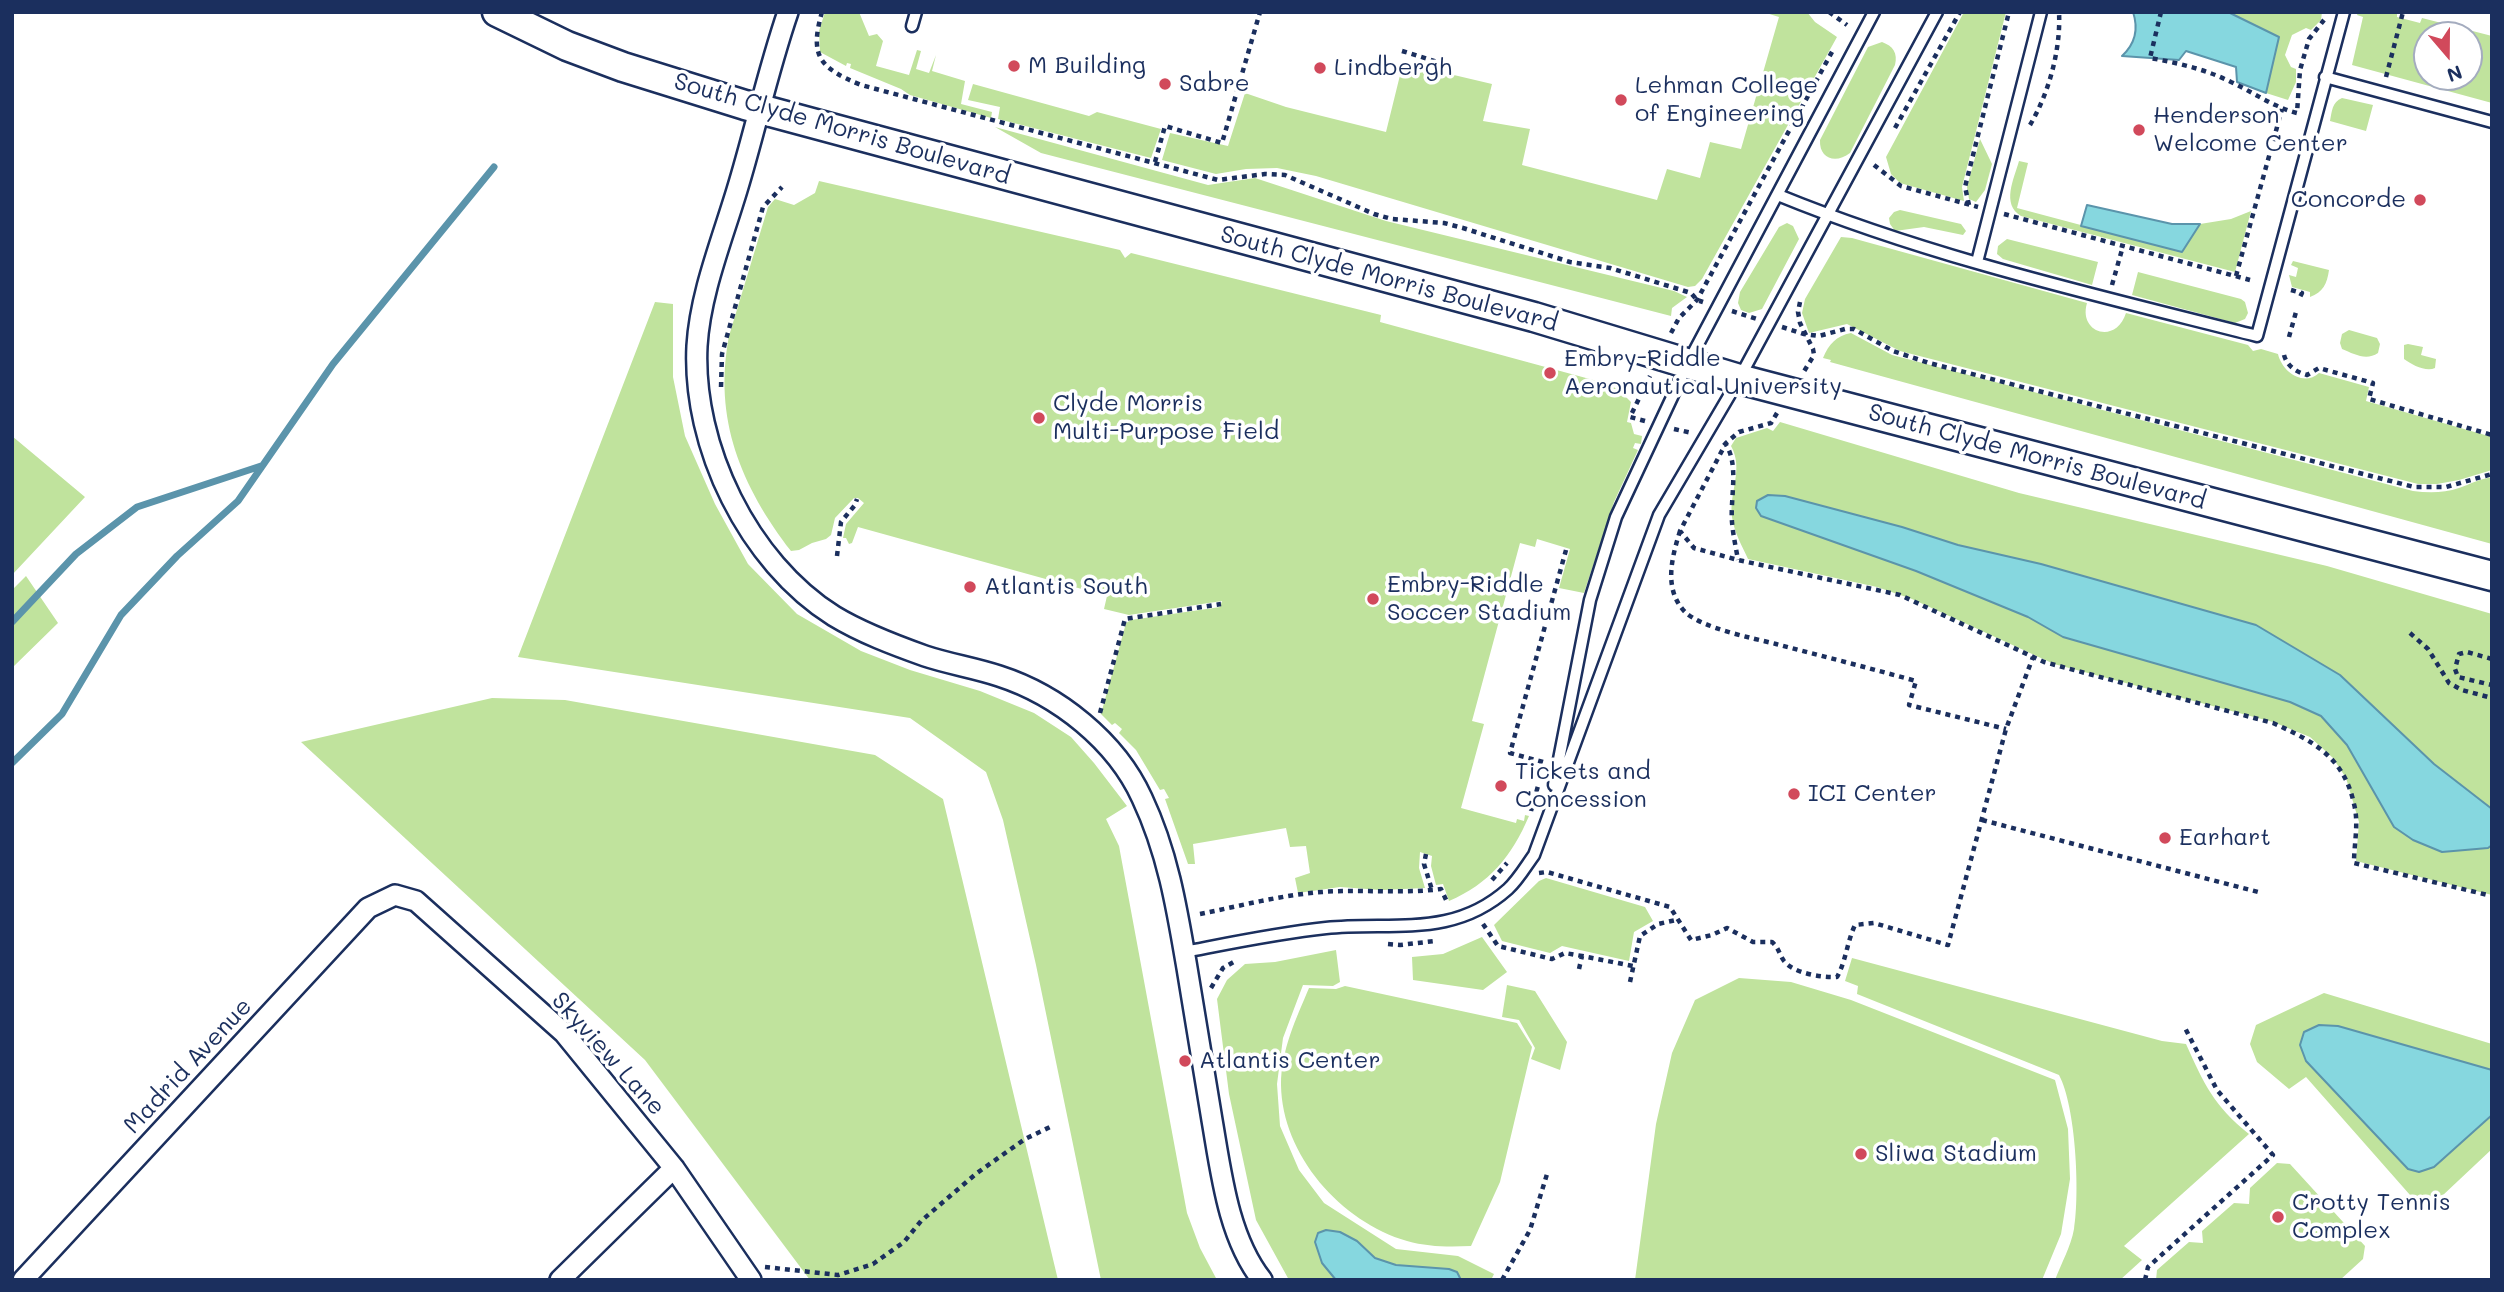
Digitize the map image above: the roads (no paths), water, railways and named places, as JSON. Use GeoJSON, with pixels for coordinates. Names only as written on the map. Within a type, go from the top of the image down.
{"type":"FeatureCollection","features":[{"type":"Feature","properties":{"kind":"main road","name":"South Clyde Morris Boulevard"},"geometry":{"type":"LineString","coordinates":[[497,12],[567,46],[623,67],[761,109],[1534,317],[1740,379],[2492,576]]}},
{"type":"Feature","properties":{"kind":"street"},"geometry":{"type":"LineString","coordinates":[[788,12],[707,292],[697,343],[698,387],[706,435],[723,480],[752,535],[810,599],[880,640],[1002,677],[1038,693],[1079,719],[1103,741],[1141,794],[1172,879],[1221,1170],[1236,1230],[1262,1280]]}},
{"type":"Feature","properties":{"kind":"street","name":"Skyview Lane"},"geometry":{"type":"LineString","coordinates":[[395,895],[416,901],[564,1033],[674,1168],[751,1280]]}},
{"type":"Feature","properties":{"kind":"street","name":"Madrid Avenue"},"geometry":{"type":"LineString","coordinates":[[23,1280],[368,908],[395,895]]}},
{"type":"Feature","properties":{"kind":"street"},"geometry":{"type":"LineString","coordinates":[[560,1280],[674,1168]]}},
{"type":"Feature","properties":{"kind":"lane"},"geometry":{"type":"LineString","coordinates":[[912,26],[916,12]]}},
{"type":"Feature","properties":{"kind":"lane"},"geometry":{"type":"LineString","coordinates":[[1550,812],[1590,600],[1626,495],[1688,363],[1874,12]]}},
{"type":"Feature","properties":{"kind":"lane"},"geometry":{"type":"LineString","coordinates":[[1184,952],[1339,926],[1418,926],[1453,919],[1488,904],[1510,887],[1534,855],[1659,516],[1740,379],[1937,12]]}},
{"type":"Feature","properties":{"kind":"lane"},"geometry":{"type":"LineString","coordinates":[[1977,262],[2041,12]]}},
{"type":"Feature","properties":{"kind":"lane"},"geometry":{"type":"LineString","coordinates":[[1778,195],[1826,215],[1920,247],[2257,336],[2344,12]]}},
{"type":"Feature","properties":{"kind":"lane"},"geometry":{"type":"LineString","coordinates":[[2325,77],[2492,122]]}},
{"type":"Feature","properties":{"kind":"water"},"geometry":{"type":"Polygon","coordinates":[[[2133,12],[2228,12],[2279,37],[2266,93],[2237,82],[2236,67],[2186,51],[2179,60],[2122,56],[2135,36],[2133,12]]]}},
{"type":"Feature","properties":{"kind":"water"},"geometry":{"type":"Polygon","coordinates":[[[2087,205],[2172,224],[2200,224],[2182,252],[2081,226],[2087,205]]]}},
{"type":"Feature","properties":{"kind":"water"},"geometry":{"type":"Polygon","coordinates":[[[1768,495],[1785,496],[1958,545],[2041,564],[2256,625],[2340,675],[2434,764],[2492,809],[2492,845],[2488,848],[2442,852],[2413,840],[2394,827],[2347,745],[2321,716],[2290,702],[2063,637],[2028,617],[1916,571],[1761,516],[1756,508],[1757,501],[1768,495]]]}},
{"type":"Feature","properties":{"kind":"water"},"geometry":{"type":"Polygon","coordinates":[[[2319,1025],[2338,1026],[2492,1070],[2492,1115],[2434,1167],[2419,1172],[2408,1169],[2306,1061],[2300,1045],[2304,1032],[2319,1025]]]}},
{"type":"Feature","properties":{"kind":"water"},"geometry":{"type":"Polygon","coordinates":[[[1326,1230],[1340,1232],[1357,1241],[1375,1258],[1396,1265],[1449,1269],[1457,1272],[1461,1280],[1336,1280],[1322,1263],[1315,1242],[1318,1233],[1326,1230]]]}},
{"type":"Feature","properties":{"kind":"waterway"},"geometry":{"type":"LineString","coordinates":[[12,763],[62,714],[121,615],[177,556],[238,501],[333,364],[494,167]]}},
{"type":"Feature","properties":{"kind":"waterway"},"geometry":{"type":"LineString","coordinates":[[12,622],[76,554],[137,507],[261,466]]}},
{"type":"Feature","properties":{"kind":"place","name":"M Building"},"geometry":{"type":"Point","coordinates":[1014,66]}},
{"type":"Feature","properties":{"kind":"place","name":"Lindbergh"},"geometry":{"type":"Point","coordinates":[1320,68]}},
{"type":"Feature","properties":{"kind":"place","name":"Sabre"},"geometry":{"type":"Point","coordinates":[1165,84]}},
{"type":"Feature","properties":{"kind":"place","name":"Lehman College of Engineering"},"geometry":{"type":"Point","coordinates":[1621,100]}},
{"type":"Feature","properties":{"kind":"place","name":"Henderson Welcome Center"},"geometry":{"type":"Point","coordinates":[2139,130]}},
{"type":"Feature","properties":{"kind":"place","name":"Concorde"},"geometry":{"type":"Point","coordinates":[2420,200]}},
{"type":"Feature","properties":{"kind":"place","name":"Embry-Riddle Aeronautical University"},"geometry":{"type":"Point","coordinates":[1550,373]}},
{"type":"Feature","properties":{"kind":"place","name":"Clyde Morris Multi-Purpose Field"},"geometry":{"type":"Point","coordinates":[1039,418]}},
{"type":"Feature","properties":{"kind":"place","name":"Atlantis South"},"geometry":{"type":"Point","coordinates":[970,587]}},
{"type":"Feature","properties":{"kind":"place","name":"Embry-Riddle Soccer Stadium"},"geometry":{"type":"Point","coordinates":[1373,599]}},
{"type":"Feature","properties":{"kind":"place","name":"Tickets and Concession"},"geometry":{"type":"Point","coordinates":[1501,786]}},
{"type":"Feature","properties":{"kind":"place","name":"ICI Center"},"geometry":{"type":"Point","coordinates":[1794,794]}},
{"type":"Feature","properties":{"kind":"place","name":"Earhart"},"geometry":{"type":"Point","coordinates":[2165,838]}},
{"type":"Feature","properties":{"kind":"place","name":"Atlantis Center"},"geometry":{"type":"Point","coordinates":[1185,1061]}},
{"type":"Feature","properties":{"kind":"place","name":"Sliwa Stadium"},"geometry":{"type":"Point","coordinates":[1861,1154]}},
{"type":"Feature","properties":{"kind":"place","name":"Crotty Tennis Complex"},"geometry":{"type":"Point","coordinates":[2278,1217]}}]}
